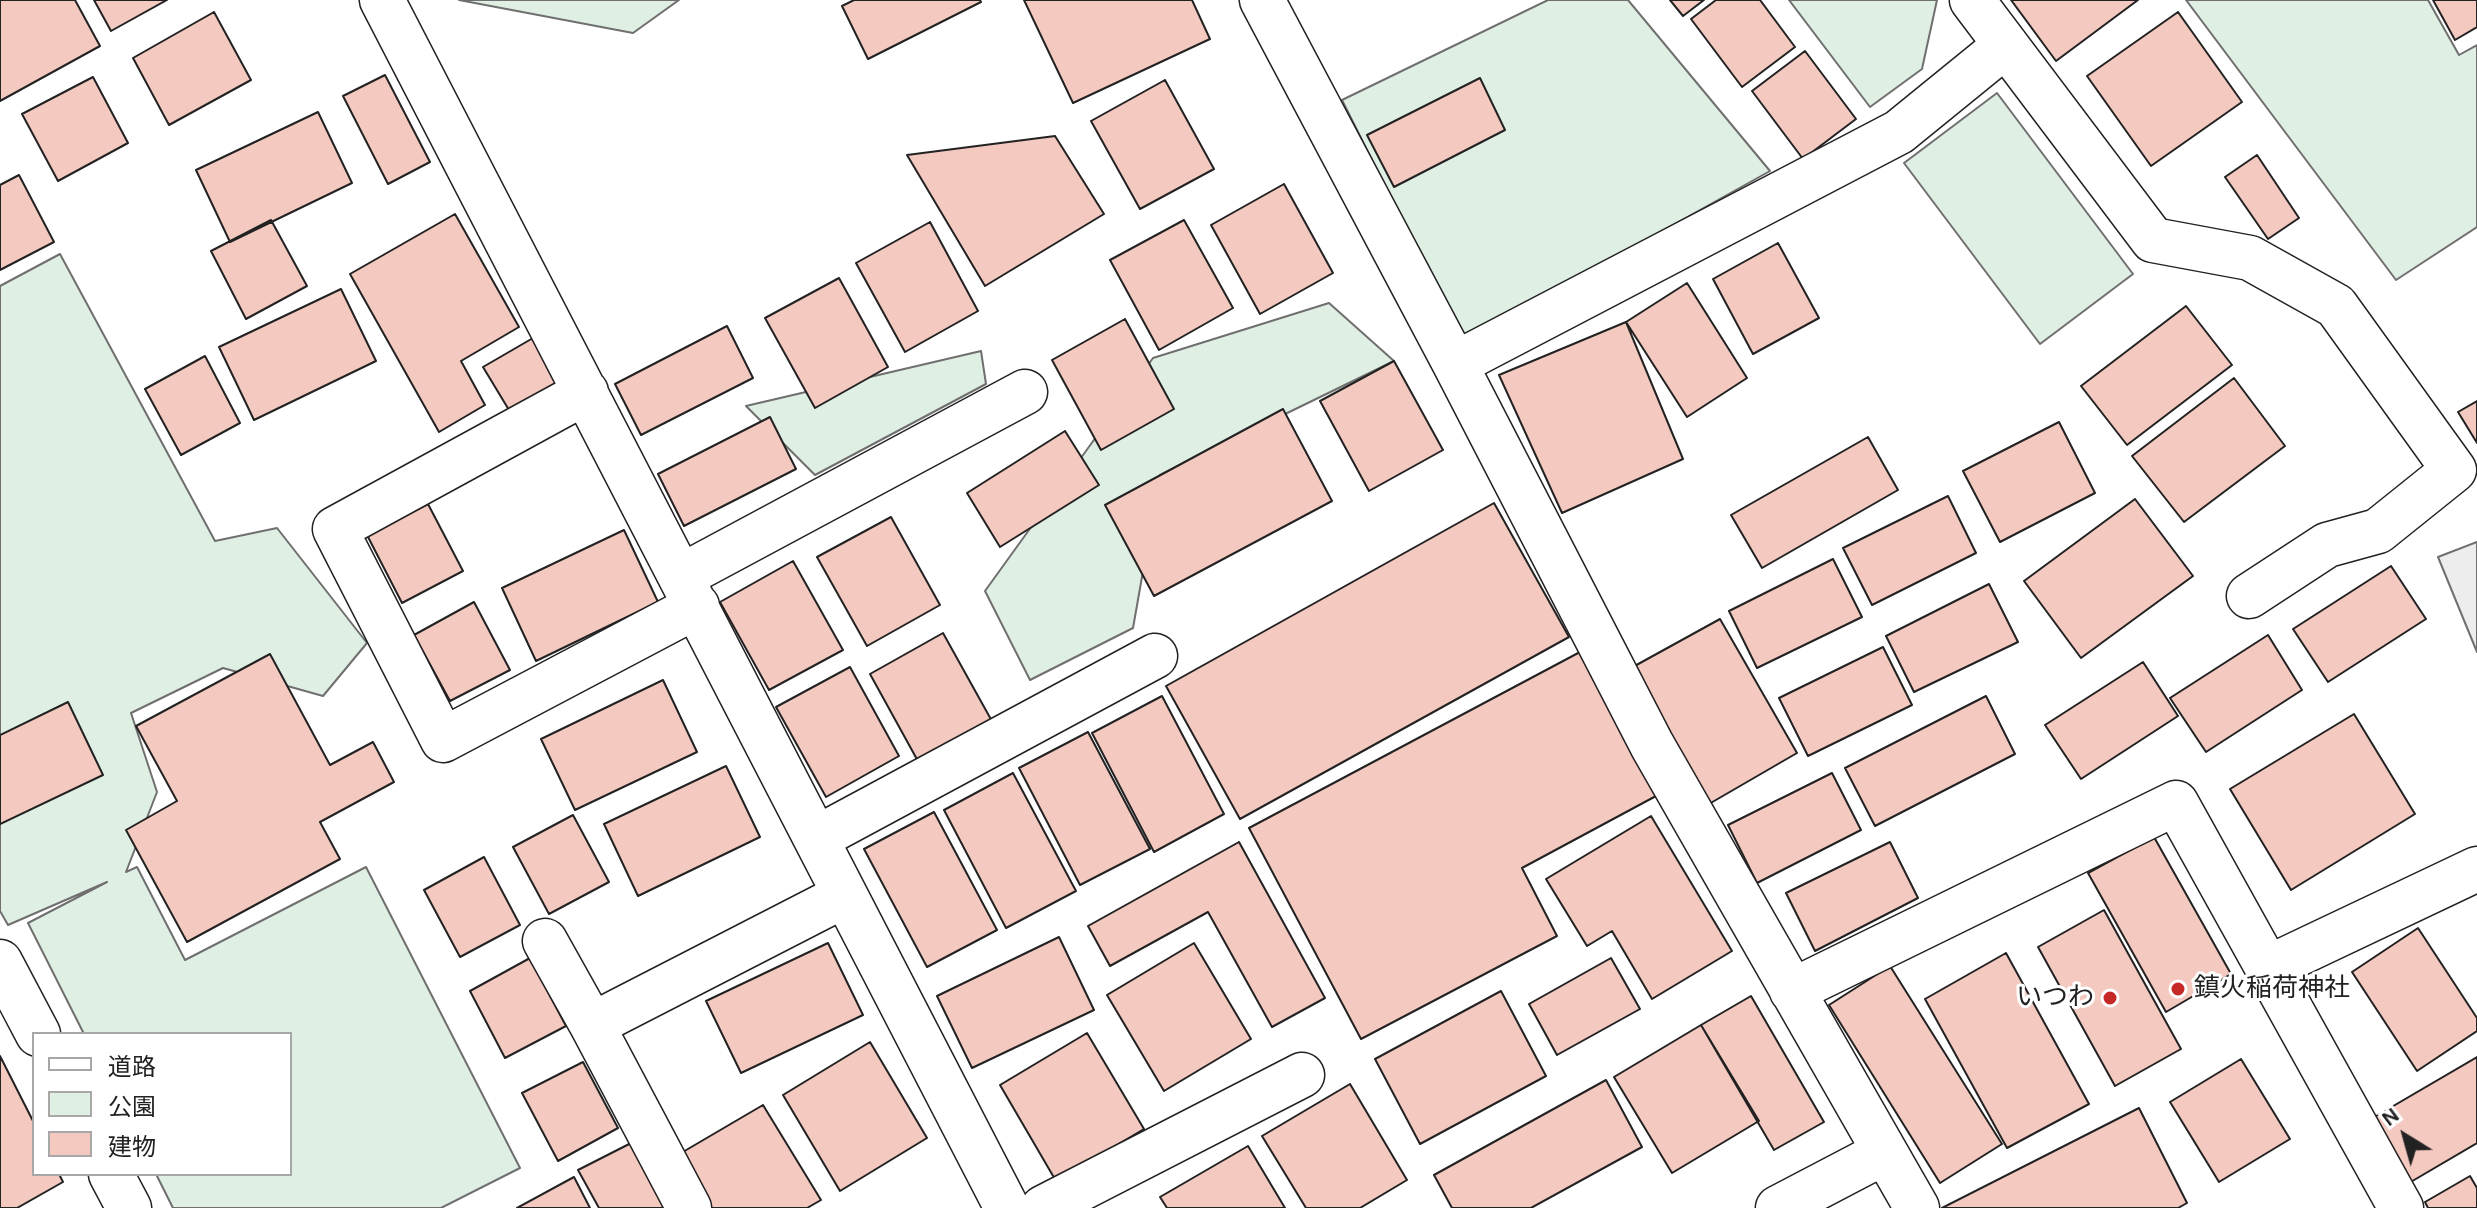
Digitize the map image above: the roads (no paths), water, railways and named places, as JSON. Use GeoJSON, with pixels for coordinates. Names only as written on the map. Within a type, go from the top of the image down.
{"type":"FeatureCollection","features":[{"type":"Feature","properties":{"kind":"street"},"geometry":{"type":"LineString","coordinates":[[382,0],[1007,1208]]}},
{"type":"Feature","properties":{"kind":"street"},"geometry":{"type":"LineString","coordinates":[[1262,0],[1652,745],[1917,1208]]}},
{"type":"Feature","properties":{"kind":"street"},"geometry":{"type":"LineString","coordinates":[[1972,0],[2153,240],[2250,258],[2336,306],[2454,470],[2378,531],[2327,545],[2249,596]]}},
{"type":"Feature","properties":{"kind":"street"},"geometry":{"type":"LineString","coordinates":[[1455,364],[1899,132],[2006,45]]}},
{"type":"Feature","properties":{"kind":"street"},"geometry":{"type":"LineString","coordinates":[[586,392],[335,529],[443,740],[1025,392]]}},
{"type":"Feature","properties":{"kind":"street"},"geometry":{"type":"LineString","coordinates":[[817,838],[1155,656]]}},
{"type":"Feature","properties":{"kind":"street"},"geometry":{"type":"LineString","coordinates":[[1792,991],[2176,803],[2401,1208]]}},
{"type":"Feature","properties":{"kind":"street"},"geometry":{"type":"LineString","coordinates":[[2268,968],[2477,869]]}},
{"type":"Feature","properties":{"kind":"street"},"geometry":{"type":"LineString","coordinates":[[592,1025],[845,895]]}},
{"type":"Feature","properties":{"kind":"street"},"geometry":{"type":"LineString","coordinates":[[545,941],[689,1208]]}},
{"type":"Feature","properties":{"kind":"street"},"geometry":{"type":"LineString","coordinates":[[0,962],[37,1032]]}},
{"type":"Feature","properties":{"kind":"street"},"geometry":{"type":"LineString","coordinates":[[1043,1208],[1302,1075]]}},
{"type":"Feature","properties":{"kind":"street"},"geometry":{"type":"LineString","coordinates":[[1778,1208],[1885,1152]]}},
{"type":"Feature","properties":{"kind":"street"},"geometry":{"type":"LineString","coordinates":[[112,1176],[129,1208]]}},
{"type":"Feature","properties":{"kind":"place","name":"鎮火稲荷神社"},"geometry":{"type":"Point","coordinates":[2178,989]}},
{"type":"Feature","properties":{"kind":"place","name":"いつわ"},"geometry":{"type":"Point","coordinates":[2110,998]}}]}
